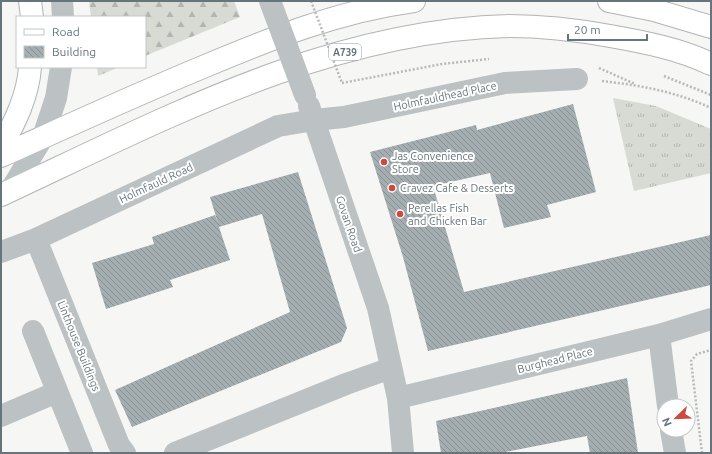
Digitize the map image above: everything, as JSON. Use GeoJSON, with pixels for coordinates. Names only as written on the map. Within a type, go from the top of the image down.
{"type":"FeatureCollection","features":[{"type":"Feature","properties":{"kind":"main road"},"geometry":{"type":"LineString","coordinates":[[30,1],[32,16]]}},
{"type":"Feature","properties":{"kind":"main road"},"geometry":{"type":"LineString","coordinates":[[1,156],[245,49],[335,16],[379,6],[414,1]]}},
{"type":"Feature","properties":{"kind":"main road"},"geometry":{"type":"LineString","coordinates":[[609,1],[654,10],[711,27]]}},
{"type":"Feature","properties":{"kind":"main road","name":"A739"},"geometry":{"type":"LineString","coordinates":[[6,193],[160,121],[259,79],[347,52],[397,39],[442,32],[510,26],[577,30],[648,43],[711,64]]}},
{"type":"Feature","properties":{"kind":"main road"},"geometry":{"type":"LineString","coordinates":[[1,148],[17,119],[29,81],[30,68]]}},
{"type":"Feature","properties":{"kind":"street"},"geometry":{"type":"LineString","coordinates":[[62,1],[63,16]]}},
{"type":"Feature","properties":{"kind":"street","name":"Govan Road"},"geometry":{"type":"LineString","coordinates":[[270,1],[314,120],[378,308],[398,398],[403,453]]}},
{"type":"Feature","properties":{"kind":"street"},"geometry":{"type":"LineString","coordinates":[[6,193],[43,137],[56,98],[61,68]]}},
{"type":"Feature","properties":{"kind":"street","name":"Holmfauldhead Place"},"geometry":{"type":"LineString","coordinates":[[314,120],[344,118],[505,83],[577,79]]}},
{"type":"Feature","properties":{"kind":"street","name":"Holmfauld Road"},"geometry":{"type":"LineString","coordinates":[[1,252],[36,239],[278,126],[314,120]]}},
{"type":"Feature","properties":{"kind":"street","name":"Linthouse Buildings"},"geometry":{"type":"LineString","coordinates":[[36,239],[119,445],[125,453]]}},
{"type":"Feature","properties":{"kind":"street","name":"Burghead Place"},"geometry":{"type":"LineString","coordinates":[[398,398],[659,334],[711,319]]}},
{"type":"Feature","properties":{"kind":"street"},"geometry":{"type":"LineString","coordinates":[[33,331],[82,453]]}},
{"type":"Feature","properties":{"kind":"street"},"geometry":{"type":"LineString","coordinates":[[659,334],[667,398]]}},
{"type":"Feature","properties":{"kind":"street"},"geometry":{"type":"LineString","coordinates":[[175,453],[346,384],[391,368]]}},
{"type":"Feature","properties":{"kind":"street"},"geometry":{"type":"LineString","coordinates":[[1,416],[57,392]]}},
{"type":"Feature","properties":{"kind":"street"},"geometry":{"type":"LineString","coordinates":[[673,438],[674,453]]}},
{"type":"Feature","properties":{"kind":"path"},"geometry":{"type":"LineString","coordinates":[[311,1],[342,83]]}},
{"type":"Feature","properties":{"kind":"path"},"geometry":{"type":"LineString","coordinates":[[664,76],[711,95]]}},
{"type":"Feature","properties":{"kind":"path"},"geometry":{"type":"LineString","coordinates":[[577,79],[635,84],[691,98],[711,108]]}},
{"type":"Feature","properties":{"kind":"path"},"geometry":{"type":"LineString","coordinates":[[702,453],[691,361],[697,354],[711,350]]}},
{"type":"Feature","properties":{"kind":"green space"},"geometry":{"type":"Polygon","coordinates":[[[89,1],[234,1],[240,17],[146,56],[146,16],[91,16],[89,1]]]}},
{"type":"Feature","properties":{"kind":"green space"},"geometry":{"type":"Polygon","coordinates":[[[97,68],[117,68],[98,76],[97,68]]]}},
{"type":"Feature","properties":{"kind":"green space"},"geometry":{"type":"Polygon","coordinates":[[[613,98],[656,106],[711,129],[711,173],[634,191],[613,98]]]}},
{"type":"Feature","properties":{"kind":"building"},"geometry":{"type":"Polygon","coordinates":[[[573,104],[596,192],[547,205],[551,217],[504,228],[490,173],[433,186],[464,292],[711,235],[711,285],[428,351],[403,257],[370,152],[476,125],[477,130],[573,104]]]}},
{"type":"Feature","properties":{"kind":"building"},"geometry":{"type":"Polygon","coordinates":[[[298,172],[347,328],[341,342],[132,427],[115,390],[290,312],[262,214],[219,227],[230,260],[170,280],[173,287],[106,309],[92,263],[154,244],[152,237],[215,215],[218,223],[210,197],[298,172]]]}},
{"type":"Feature","properties":{"kind":"building"},"geometry":{"type":"Polygon","coordinates":[[[627,378],[638,453],[590,453],[587,436],[500,453],[441,453],[436,421],[627,378]]]}},
{"type":"Feature","properties":{"kind":"place","name":"Jas Convenience Store"},"geometry":{"type":"Point","coordinates":[384,162]}},
{"type":"Feature","properties":{"kind":"place","name":"Cravez Cafe & Desserts"},"geometry":{"type":"Point","coordinates":[392,188]}},
{"type":"Feature","properties":{"kind":"place","name":"Perellas Fish and Chicken Bar"},"geometry":{"type":"Point","coordinates":[400,214]}}]}
